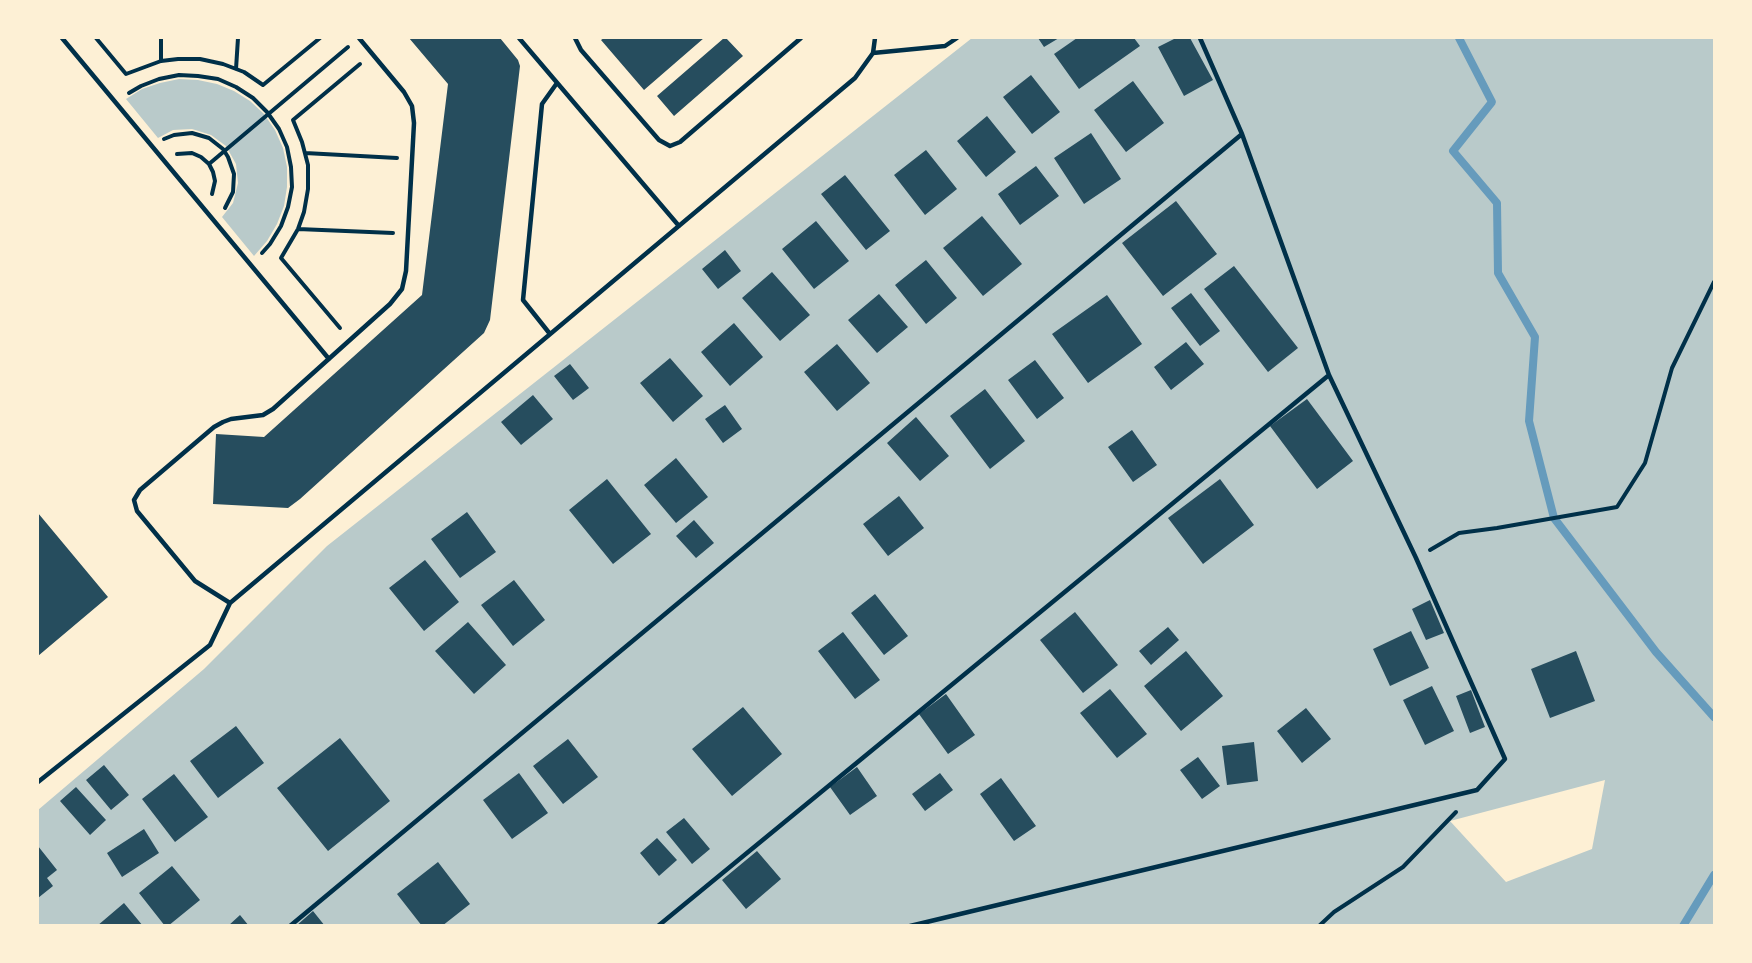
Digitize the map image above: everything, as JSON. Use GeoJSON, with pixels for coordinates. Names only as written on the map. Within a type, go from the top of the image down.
{"type":"FeatureCollection","features":[{"type":"Feature","properties":{"kind":"lane"},"geometry":{"type":"LineString","coordinates":[[63,38],[329,358]]}},
{"type":"Feature","properties":{"kind":"lane"},"geometry":{"type":"LineString","coordinates":[[230,603],[195,581],[137,511],[134,500],[140,490],[214,427],[231,419],[263,415],[273,409],[390,304],[402,289],[406,271],[414,123],[412,106],[404,92],[359,38]]}},
{"type":"Feature","properties":{"kind":"lane"},"geometry":{"type":"LineString","coordinates":[[519,38],[679,226]]}},
{"type":"Feature","properties":{"kind":"lane"},"geometry":{"type":"LineString","coordinates":[[575,38],[581,50],[659,140],[670,146],[681,142],[801,38]]}},
{"type":"Feature","properties":{"kind":"lane"},"geometry":{"type":"LineString","coordinates":[[38,782],[210,645],[230,603],[855,78],[873,53],[875,38]]}},
{"type":"Feature","properties":{"kind":"lane"},"geometry":{"type":"LineString","coordinates":[[873,53],[945,46],[957,38]]}},
{"type":"Feature","properties":{"kind":"lane"},"geometry":{"type":"LineString","coordinates":[[910,926],[1477,790],[1505,759],[1416,558],[1329,375],[1242,134],[1200,38]]}},
{"type":"Feature","properties":{"kind":"lane"},"geometry":{"type":"LineString","coordinates":[[550,334],[523,300],[542,104],[557,83]]}},
{"type":"Feature","properties":{"kind":"lane"},"geometry":{"type":"LineString","coordinates":[[290,926],[1242,134]]}},
{"type":"Feature","properties":{"kind":"lane"},"geometry":{"type":"LineString","coordinates":[[658,926],[1329,375]]}},
{"type":"Feature","properties":{"kind":"path"},"geometry":{"type":"LineString","coordinates":[[96,38],[126,74],[161,62],[200,59],[236,69],[263,85],[320,38]]}},
{"type":"Feature","properties":{"kind":"path"},"geometry":{"type":"LineString","coordinates":[[161,38],[161,62]]}},
{"type":"Feature","properties":{"kind":"path"},"geometry":{"type":"LineString","coordinates":[[236,69],[237,38]]}},
{"type":"Feature","properties":{"kind":"path"},"geometry":{"type":"LineString","coordinates":[[209,164],[359,38]]}},
{"type":"Feature","properties":{"kind":"path"},"geometry":{"type":"LineString","coordinates":[[351,340],[281,258],[298,229],[308,189],[308,165],[303,142],[293,120],[373,54]]}},
{"type":"Feature","properties":{"kind":"path"},"geometry":{"type":"LineString","coordinates":[[115,101],[159,79],[179,75],[198,76],[236,87],[253,98],[268,114],[279,129],[286,147],[291,167],[292,187],[281,226],[270,244],[251,264]]}},
{"type":"Feature","properties":{"kind":"path"},"geometry":{"type":"LineString","coordinates":[[153,146],[174,135],[192,133],[209,138],[224,151],[234,174],[232,192],[224,209],[214,220]]}},
{"type":"Feature","properties":{"kind":"path"},"geometry":{"type":"LineString","coordinates":[[164,160],[182,152],[192,153],[209,164],[215,182],[214,191],[210,200],[203,207]]}},
{"type":"Feature","properties":{"kind":"path"},"geometry":{"type":"LineString","coordinates":[[305,153],[412,159]]}},
{"type":"Feature","properties":{"kind":"path"},"geometry":{"type":"LineString","coordinates":[[298,229],[408,234]]}},
{"type":"Feature","properties":{"kind":"path"},"geometry":{"type":"LineString","coordinates":[[1416,558],[1459,533],[1617,507],[1645,464],[1672,368],[1714,282]]}},
{"type":"Feature","properties":{"kind":"path"},"geometry":{"type":"LineString","coordinates":[[1319,926],[1334,912],[1403,867],[1477,790]]}},
{"type":"Feature","properties":{"kind":"shaded area"},"geometry":{"type":"Polygon","coordinates":[[[972,38],[1714,38],[1714,925],[38,925],[38,810],[204,669],[327,546],[972,38]],[[1605,780],[1450,821],[1506,882],[1592,849],[1605,780]]]}},
{"type":"Feature","properties":{"kind":"shaded area"},"geometry":{"type":"Polygon","coordinates":[[[179,79],[217,84],[250,101],[264,114],[283,148],[287,167],[284,206],[267,241],[254,256],[222,217],[233,203],[238,183],[236,164],[226,146],[211,135],[192,129],[173,130],[158,138],[126,99],[142,89],[179,79]]]}},
{"type":"Feature","properties":{"kind":"building"},"geometry":{"type":"Polygon","coordinates":[[[409,38],[500,38],[518,60],[520,66],[490,320],[484,333],[288,508],[213,504],[216,434],[264,437],[422,295],[448,84],[409,38]]]}},
{"type":"Feature","properties":{"kind":"building"},"geometry":{"type":"Polygon","coordinates":[[[604,38],[704,38],[644,90],[601,40],[604,38]]]}},
{"type":"Feature","properties":{"kind":"building"},"geometry":{"type":"Polygon","coordinates":[[[724,38],[743,56],[674,116],[657,96],[724,38]]]}},
{"type":"Feature","properties":{"kind":"building"},"geometry":{"type":"Polygon","coordinates":[[[1038,38],[1059,38],[1044,47],[1038,38]]]}},
{"type":"Feature","properties":{"kind":"building"},"geometry":{"type":"Polygon","coordinates":[[[1077,38],[1134,38],[1140,46],[1079,89],[1054,54],[1077,38]]]}},
{"type":"Feature","properties":{"kind":"building"},"geometry":{"type":"Polygon","coordinates":[[[1176,38],[1190,38],[1213,80],[1184,96],[1158,47],[1176,38]]]}},
{"type":"Feature","properties":{"kind":"building"},"geometry":{"type":"Polygon","coordinates":[[[1031,75],[1060,112],[1032,134],[1003,97],[1031,75]]]}},
{"type":"Feature","properties":{"kind":"building"},"geometry":{"type":"Polygon","coordinates":[[[1133,81],[1164,123],[1126,152],[1094,110],[1133,81]]]}},
{"type":"Feature","properties":{"kind":"building"},"geometry":{"type":"Polygon","coordinates":[[[987,116],[1016,152],[986,177],[957,141],[987,116]]]}},
{"type":"Feature","properties":{"kind":"building"},"geometry":{"type":"Polygon","coordinates":[[[1091,133],[1121,179],[1084,204],[1054,158],[1091,133]]]}},
{"type":"Feature","properties":{"kind":"building"},"geometry":{"type":"Polygon","coordinates":[[[926,150],[957,189],[925,215],[894,175],[926,150]]]}},
{"type":"Feature","properties":{"kind":"building"},"geometry":{"type":"Polygon","coordinates":[[[1036,166],[1059,196],[1020,225],[998,194],[1036,166]]]}},
{"type":"Feature","properties":{"kind":"building"},"geometry":{"type":"Polygon","coordinates":[[[845,175],[890,231],[866,250],[821,194],[845,175]]]}},
{"type":"Feature","properties":{"kind":"building"},"geometry":{"type":"Polygon","coordinates":[[[1176,201],[1217,254],[1163,296],[1122,243],[1176,201]]]}},
{"type":"Feature","properties":{"kind":"building"},"geometry":{"type":"Polygon","coordinates":[[[982,216],[1022,264],[983,296],[943,248],[982,216]]]}},
{"type":"Feature","properties":{"kind":"building"},"geometry":{"type":"Polygon","coordinates":[[[816,221],[849,261],[814,289],[782,249],[816,221]]]}},
{"type":"Feature","properties":{"kind":"building"},"geometry":{"type":"Polygon","coordinates":[[[725,250],[741,271],[718,289],[702,269],[725,250]]]}},
{"type":"Feature","properties":{"kind":"building"},"geometry":{"type":"Polygon","coordinates":[[[926,260],[957,298],[926,324],[895,285],[926,260]]]}},
{"type":"Feature","properties":{"kind":"building"},"geometry":{"type":"Polygon","coordinates":[[[1234,266],[1298,348],[1268,372],[1204,289],[1234,266]]]}},
{"type":"Feature","properties":{"kind":"building"},"geometry":{"type":"Polygon","coordinates":[[[772,272],[810,315],[780,341],[742,298],[772,272]]]}},
{"type":"Feature","properties":{"kind":"building"},"geometry":{"type":"Polygon","coordinates":[[[1191,293],[1220,331],[1200,346],[1171,308],[1191,293]]]}},
{"type":"Feature","properties":{"kind":"building"},"geometry":{"type":"Polygon","coordinates":[[[879,294],[908,327],[877,353],[848,320],[879,294]]]}},
{"type":"Feature","properties":{"kind":"building"},"geometry":{"type":"Polygon","coordinates":[[[1107,295],[1142,344],[1088,383],[1052,334],[1107,295]]]}},
{"type":"Feature","properties":{"kind":"building"},"geometry":{"type":"Polygon","coordinates":[[[734,323],[763,357],[730,386],[701,352],[734,323]]]}},
{"type":"Feature","properties":{"kind":"building"},"geometry":{"type":"Polygon","coordinates":[[[1186,342],[1204,364],[1171,390],[1154,367],[1186,342]]]}},
{"type":"Feature","properties":{"kind":"building"},"geometry":{"type":"Polygon","coordinates":[[[837,344],[870,383],[837,411],[804,372],[837,344]]]}},
{"type":"Feature","properties":{"kind":"building"},"geometry":{"type":"Polygon","coordinates":[[[670,358],[703,396],[673,422],[640,383],[670,358]]]}},
{"type":"Feature","properties":{"kind":"building"},"geometry":{"type":"Polygon","coordinates":[[[1035,360],[1064,398],[1037,419],[1008,380],[1035,360]]]}},
{"type":"Feature","properties":{"kind":"building"},"geometry":{"type":"Polygon","coordinates":[[[570,364],[589,388],[573,400],[554,376],[570,364]]]}},
{"type":"Feature","properties":{"kind":"building"},"geometry":{"type":"Polygon","coordinates":[[[985,389],[1025,441],[990,469],[950,416],[985,389]]]}},
{"type":"Feature","properties":{"kind":"building"},"geometry":{"type":"Polygon","coordinates":[[[533,395],[553,419],[521,445],[501,422],[533,395]]]}},
{"type":"Feature","properties":{"kind":"building"},"geometry":{"type":"Polygon","coordinates":[[[1307,399],[1353,461],[1317,489],[1270,426],[1307,399]]]}},
{"type":"Feature","properties":{"kind":"building"},"geometry":{"type":"Polygon","coordinates":[[[725,405],[742,429],[723,443],[705,419],[725,405]]]}},
{"type":"Feature","properties":{"kind":"building"},"geometry":{"type":"Polygon","coordinates":[[[916,417],[949,456],[920,481],[887,443],[916,417]]]}},
{"type":"Feature","properties":{"kind":"building"},"geometry":{"type":"Polygon","coordinates":[[[1132,430],[1157,465],[1133,482],[1108,447],[1132,430]]]}},
{"type":"Feature","properties":{"kind":"building"},"geometry":{"type":"Polygon","coordinates":[[[676,458],[708,497],[676,523],[644,485],[676,458]]]}},
{"type":"Feature","properties":{"kind":"building"},"geometry":{"type":"Polygon","coordinates":[[[607,479],[651,534],[613,564],[569,510],[607,479]]]}},
{"type":"Feature","properties":{"kind":"building"},"geometry":{"type":"Polygon","coordinates":[[[1220,479],[1254,525],[1203,564],[1168,518],[1220,479]]]}},
{"type":"Feature","properties":{"kind":"building"},"geometry":{"type":"Polygon","coordinates":[[[899,496],[924,528],[888,556],[863,524],[899,496]]]}},
{"type":"Feature","properties":{"kind":"building"},"geometry":{"type":"Polygon","coordinates":[[[467,512],[496,552],[460,578],[431,539],[467,512]]]}},
{"type":"Feature","properties":{"kind":"building"},"geometry":{"type":"Polygon","coordinates":[[[38,513],[108,597],[38,656],[38,513]]]}},
{"type":"Feature","properties":{"kind":"building"},"geometry":{"type":"Polygon","coordinates":[[[694,520],[714,543],[696,558],[676,536],[694,520]]]}},
{"type":"Feature","properties":{"kind":"building"},"geometry":{"type":"Polygon","coordinates":[[[425,560],[459,602],[424,631],[389,588],[425,560]]]}},
{"type":"Feature","properties":{"kind":"building"},"geometry":{"type":"Polygon","coordinates":[[[514,580],[545,620],[513,646],[481,605],[514,580]]]}},
{"type":"Feature","properties":{"kind":"building"},"geometry":{"type":"Polygon","coordinates":[[[875,594],[908,636],[884,655],[851,613],[875,594]]]}},
{"type":"Feature","properties":{"kind":"building"},"geometry":{"type":"Polygon","coordinates":[[[1430,600],[1444,633],[1426,640],[1412,609],[1430,600]]]}},
{"type":"Feature","properties":{"kind":"building"},"geometry":{"type":"Polygon","coordinates":[[[1075,612],[1118,665],[1083,693],[1040,640],[1075,612]]]}},
{"type":"Feature","properties":{"kind":"building"},"geometry":{"type":"Polygon","coordinates":[[[468,622],[506,665],[474,694],[435,651],[468,622]]]}},
{"type":"Feature","properties":{"kind":"building"},"geometry":{"type":"Polygon","coordinates":[[[1168,627],[1179,640],[1151,665],[1139,651],[1168,627]]]}},
{"type":"Feature","properties":{"kind":"building"},"geometry":{"type":"Polygon","coordinates":[[[1411,631],[1429,668],[1390,686],[1373,649],[1411,631]]]}},
{"type":"Feature","properties":{"kind":"building"},"geometry":{"type":"Polygon","coordinates":[[[843,632],[880,680],[855,699],[818,651],[843,632]]]}},
{"type":"Feature","properties":{"kind":"building"},"geometry":{"type":"Polygon","coordinates":[[[1186,651],[1223,696],[1181,731],[1144,686],[1186,651]]]}},
{"type":"Feature","properties":{"kind":"building"},"geometry":{"type":"Polygon","coordinates":[[[1576,651],[1595,701],[1550,718],[1531,669],[1576,651]]]}},
{"type":"Feature","properties":{"kind":"building"},"geometry":{"type":"Polygon","coordinates":[[[1432,686],[1454,731],[1425,745],[1403,700],[1432,686]]]}},
{"type":"Feature","properties":{"kind":"building"},"geometry":{"type":"Polygon","coordinates":[[[1110,689],[1147,734],[1117,758],[1080,713],[1110,689]]]}},
{"type":"Feature","properties":{"kind":"building"},"geometry":{"type":"Polygon","coordinates":[[[1471,690],[1485,727],[1470,733],[1456,696],[1471,690]]]}},
{"type":"Feature","properties":{"kind":"building"},"geometry":{"type":"Polygon","coordinates":[[[946,694],[975,735],[948,754],[919,714],[946,694]]]}},
{"type":"Feature","properties":{"kind":"building"},"geometry":{"type":"Polygon","coordinates":[[[743,707],[782,754],[732,796],[692,749],[743,707]]]}},
{"type":"Feature","properties":{"kind":"building"},"geometry":{"type":"Polygon","coordinates":[[[1306,708],[1331,739],[1302,763],[1277,731],[1306,708]]]}},
{"type":"Feature","properties":{"kind":"building"},"geometry":{"type":"Polygon","coordinates":[[[236,726],[264,763],[218,798],[190,761],[236,726]]]}},
{"type":"Feature","properties":{"kind":"building"},"geometry":{"type":"Polygon","coordinates":[[[340,738],[390,801],[328,851],[277,788],[340,738]]]}},
{"type":"Feature","properties":{"kind":"building"},"geometry":{"type":"Polygon","coordinates":[[[568,739],[598,777],[563,804],[533,766],[568,739]]]}},
{"type":"Feature","properties":{"kind":"building"},"geometry":{"type":"Polygon","coordinates":[[[1254,742],[1258,781],[1227,785],[1222,746],[1254,742]]]}},
{"type":"Feature","properties":{"kind":"building"},"geometry":{"type":"Polygon","coordinates":[[[1198,757],[1220,786],[1202,799],[1180,770],[1198,757]]]}},
{"type":"Feature","properties":{"kind":"building"},"geometry":{"type":"Polygon","coordinates":[[[104,765],[129,795],[111,810],[86,780],[104,765]]]}},
{"type":"Feature","properties":{"kind":"building"},"geometry":{"type":"Polygon","coordinates":[[[857,767],[877,796],[850,815],[830,787],[857,767]]]}},
{"type":"Feature","properties":{"kind":"building"},"geometry":{"type":"Polygon","coordinates":[[[519,773],[548,813],[512,839],[483,800],[519,773]]]}},
{"type":"Feature","properties":{"kind":"building"},"geometry":{"type":"Polygon","coordinates":[[[940,773],[953,790],[925,811],[912,794],[940,773]]]}},
{"type":"Feature","properties":{"kind":"building"},"geometry":{"type":"Polygon","coordinates":[[[174,774],[208,817],[175,842],[142,799],[174,774]]]}},
{"type":"Feature","properties":{"kind":"building"},"geometry":{"type":"Polygon","coordinates":[[[1001,778],[1036,826],[1014,841],[980,794],[1001,778]]]}},
{"type":"Feature","properties":{"kind":"building"},"geometry":{"type":"Polygon","coordinates":[[[76,787],[106,820],[90,835],[60,801],[76,787]]]}},
{"type":"Feature","properties":{"kind":"building"},"geometry":{"type":"Polygon","coordinates":[[[684,818],[710,849],[692,864],[666,832],[684,818]]]}},
{"type":"Feature","properties":{"kind":"building"},"geometry":{"type":"Polygon","coordinates":[[[144,829],[159,853],[122,877],[107,853],[144,829]]]}},
{"type":"Feature","properties":{"kind":"building"},"geometry":{"type":"Polygon","coordinates":[[[657,838],[677,860],[659,876],[640,853],[657,838]]]}},
{"type":"Feature","properties":{"kind":"building"},"geometry":{"type":"Polygon","coordinates":[[[38,846],[57,870],[47,878],[53,886],[38,898],[38,846]]]}},
{"type":"Feature","properties":{"kind":"building"},"geometry":{"type":"Polygon","coordinates":[[[757,851],[781,879],[746,909],[722,880],[757,851]]]}},
{"type":"Feature","properties":{"kind":"building"},"geometry":{"type":"Polygon","coordinates":[[[438,862],[470,904],[442,926],[422,926],[397,894],[438,862]]]}},
{"type":"Feature","properties":{"kind":"building"},"geometry":{"type":"Polygon","coordinates":[[[172,866],[200,900],[165,926],[139,893],[172,866]]]}},
{"type":"Feature","properties":{"kind":"building"},"geometry":{"type":"Polygon","coordinates":[[[124,903],[143,926],[97,926],[124,903]]]}},
{"type":"Feature","properties":{"kind":"building"},"geometry":{"type":"Polygon","coordinates":[[[313,911],[325,926],[296,926],[313,911]]]}},
{"type":"Feature","properties":{"kind":"building"},"geometry":{"type":"Polygon","coordinates":[[[240,915],[249,926],[228,926],[240,915]]]}},
{"type":"Feature","properties":{"kind":"waterway"},"geometry":{"type":"LineString","coordinates":[[1459,38],[1492,102],[1453,151],[1497,203],[1498,273],[1535,337],[1529,421],[1554,518],[1656,652],[1714,717]]}},
{"type":"Feature","properties":{"kind":"waterway"},"geometry":{"type":"LineString","coordinates":[[1683,926],[1714,875]]}}]}
